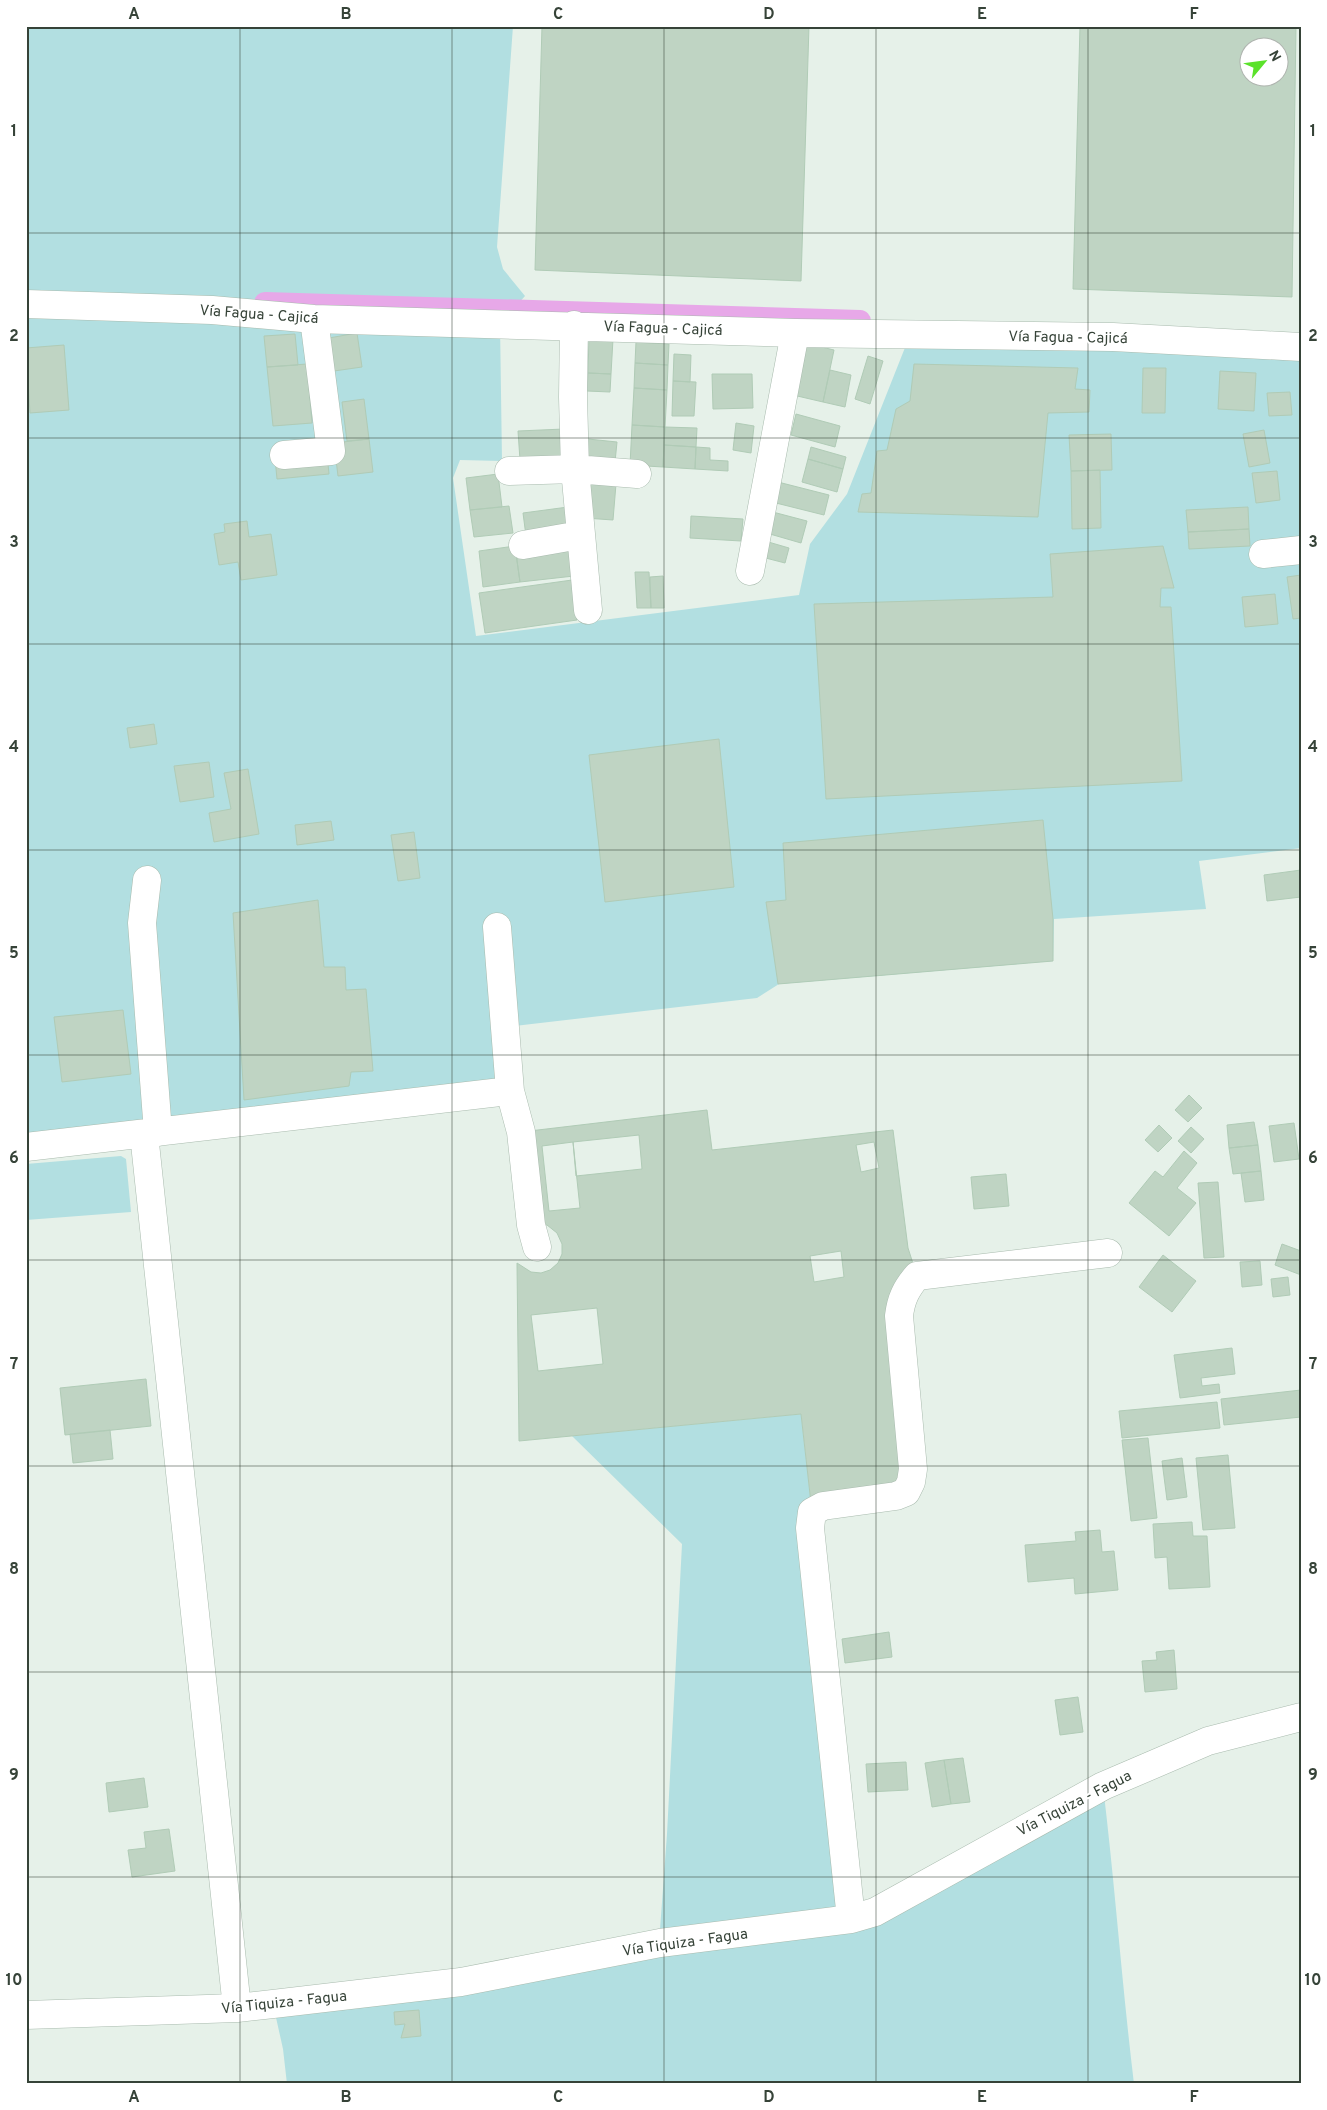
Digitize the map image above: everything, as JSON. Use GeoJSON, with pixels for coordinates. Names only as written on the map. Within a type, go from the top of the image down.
{"type":"FeatureCollection","features":[{"type":"Feature","properties":{"kind":"street","name":"Vía Fagua - Cajicá"},"geometry":{"type":"LineString","coordinates":[[26,304],[212,310],[314,319],[574,325],[795,333],[1113,337],[1301,347]]}},
{"type":"Feature","properties":{"kind":"street"},"geometry":{"type":"LineString","coordinates":[[284,456],[331,451],[314,319]]}},
{"type":"Feature","properties":{"kind":"street"},"geometry":{"type":"LineString","coordinates":[[574,325],[575,469],[588,610]]}},
{"type":"Feature","properties":{"kind":"street"},"geometry":{"type":"LineString","coordinates":[[750,571],[795,333]]}},
{"type":"Feature","properties":{"kind":"street"},"geometry":{"type":"LineString","coordinates":[[509,471],[575,469],[637,474]]}},
{"type":"Feature","properties":{"kind":"street"},"geometry":{"type":"LineString","coordinates":[[523,545],[580,535]]}},
{"type":"Feature","properties":{"kind":"street"},"geometry":{"type":"LineString","coordinates":[[1263,554],[1301,550]]}},
{"type":"Feature","properties":{"kind":"street"},"geometry":{"type":"LineString","coordinates":[[147,880],[142,923],[151,1133],[237,2008]]}},
{"type":"Feature","properties":{"kind":"street"},"geometry":{"type":"LineString","coordinates":[[497,927],[510,1090],[521,1132],[531,1225],[537,1247]]}},
{"type":"Feature","properties":{"kind":"street"},"geometry":{"type":"LineString","coordinates":[[26,1147],[510,1090]]}},
{"type":"Feature","properties":{"kind":"street"},"geometry":{"type":"LineString","coordinates":[[851,1919],[810,1528],[812,1512],[823,1506],[896,1496],[906,1492],[911,1482],[913,1469],[899,1316],[901,1302],[906,1289],[917,1276],[1108,1253]]}},
{"type":"Feature","properties":{"kind":"street","name":"Vía Tiquiza - Fagua"},"geometry":{"type":"LineString","coordinates":[[26,2015],[237,2008],[461,1982],[660,1943],[851,1919],[875,1912],[1103,1786],[1208,1741],[1301,1717]]}},
{"type":"Feature","properties":{"kind":"shaded area"},"geometry":{"type":"Polygon","coordinates":[[[26,26],[513,26],[497,247],[503,269],[525,296],[500,324],[502,461],[460,460],[453,478],[476,636],[799,595],[810,544],[847,494],[910,335],[1301,347],[1301,848],[1199,861],[1206,909],[1054,919],[1053,961],[779,984],[757,998],[505,1027],[510,1091],[26,1147],[26,26]]]}},
{"type":"Feature","properties":{"kind":"shaded area"},"geometry":{"type":"Polygon","coordinates":[[[121,1156],[126,1159],[131,1212],[26,1220],[26,1164],[121,1156]]]}},
{"type":"Feature","properties":{"kind":"shaded area"},"geometry":{"type":"Polygon","coordinates":[[[801,1414],[851,1919],[1103,1786],[1134,2084],[287,2084],[283,2049],[273,2004],[659,1943],[667,1834],[682,1544],[572,1436],[801,1414]]]}},
{"type":"Feature","properties":{"kind":"building"},"geometry":{"type":"Polygon","coordinates":[[[542,26],[809,26],[801,281],[535,270],[542,26]]]}},
{"type":"Feature","properties":{"kind":"building"},"geometry":{"type":"Polygon","coordinates":[[[1080,26],[1296,26],[1292,297],[1073,289],[1080,26]]]}},
{"type":"Feature","properties":{"kind":"building"},"geometry":{"type":"Polygon","coordinates":[[[357,333],[362,367],[334,371],[329,338],[357,333]]]}},
{"type":"Feature","properties":{"kind":"building"},"geometry":{"type":"Polygon","coordinates":[[[295,334],[298,365],[267,367],[264,336],[295,334]]]}},
{"type":"Feature","properties":{"kind":"building"},"geometry":{"type":"Polygon","coordinates":[[[589,338],[613,339],[611,374],[588,373],[589,338]]]}},
{"type":"Feature","properties":{"kind":"building"},"geometry":{"type":"Polygon","coordinates":[[[636,342],[669,344],[668,365],[635,363],[636,342]]]}},
{"type":"Feature","properties":{"kind":"building"},"geometry":{"type":"Polygon","coordinates":[[[805,343],[834,350],[823,402],[793,395],[805,343]]]}},
{"type":"Feature","properties":{"kind":"building"},"geometry":{"type":"Polygon","coordinates":[[[64,345],[69,410],[30,413],[26,348],[64,345]]]}},
{"type":"Feature","properties":{"kind":"building"},"geometry":{"type":"Polygon","coordinates":[[[674,354],[691,355],[690,382],[673,381],[674,354]]]}},
{"type":"Feature","properties":{"kind":"building"},"geometry":{"type":"Polygon","coordinates":[[[868,356],[883,361],[870,404],[855,399],[868,356]]]}},
{"type":"Feature","properties":{"kind":"building"},"geometry":{"type":"Polygon","coordinates":[[[635,363],[668,365],[667,390],[634,388],[635,363]]]}},
{"type":"Feature","properties":{"kind":"building"},"geometry":{"type":"Polygon","coordinates":[[[307,364],[312,423],[273,426],[267,367],[307,364]]]}},
{"type":"Feature","properties":{"kind":"building"},"geometry":{"type":"Polygon","coordinates":[[[914,364],[1078,368],[1075,389],[1090,390],[1089,412],[1048,413],[1038,517],[858,512],[862,494],[871,493],[877,451],[887,450],[896,409],[910,401],[914,364]]]}},
{"type":"Feature","properties":{"kind":"building"},"geometry":{"type":"Polygon","coordinates":[[[1143,368],[1166,368],[1165,413],[1142,413],[1143,368]]]}},
{"type":"Feature","properties":{"kind":"building"},"geometry":{"type":"Polygon","coordinates":[[[830,370],[851,375],[845,407],[823,402],[830,370]]]}},
{"type":"Feature","properties":{"kind":"building"},"geometry":{"type":"Polygon","coordinates":[[[1220,371],[1256,373],[1254,411],[1218,409],[1220,371]]]}},
{"type":"Feature","properties":{"kind":"building"},"geometry":{"type":"Polygon","coordinates":[[[588,373],[611,374],[610,392],[587,391],[588,373]]]}},
{"type":"Feature","properties":{"kind":"building"},"geometry":{"type":"Polygon","coordinates":[[[712,374],[752,374],[753,408],[713,409],[712,374]]]}},
{"type":"Feature","properties":{"kind":"building"},"geometry":{"type":"Polygon","coordinates":[[[673,381],[696,382],[694,416],[672,416],[673,381]]]}},
{"type":"Feature","properties":{"kind":"building"},"geometry":{"type":"Polygon","coordinates":[[[634,388],[667,390],[665,427],[632,425],[634,388]]]}},
{"type":"Feature","properties":{"kind":"building"},"geometry":{"type":"Polygon","coordinates":[[[1290,392],[1292,415],[1269,416],[1267,393],[1290,392]]]}},
{"type":"Feature","properties":{"kind":"building"},"geometry":{"type":"Polygon","coordinates":[[[364,399],[369,439],[347,441],[342,402],[364,399]]]}},
{"type":"Feature","properties":{"kind":"building"},"geometry":{"type":"Polygon","coordinates":[[[796,414],[840,426],[835,447],[791,435],[796,414]]]}},
{"type":"Feature","properties":{"kind":"building"},"geometry":{"type":"Polygon","coordinates":[[[736,423],[754,426],[751,453],[733,450],[736,423]]]}},
{"type":"Feature","properties":{"kind":"building"},"geometry":{"type":"Polygon","coordinates":[[[632,425],[665,427],[663,467],[630,465],[632,425]]]}},
{"type":"Feature","properties":{"kind":"building"},"geometry":{"type":"Polygon","coordinates":[[[665,427],[697,428],[696,447],[664,445],[665,427]]]}},
{"type":"Feature","properties":{"kind":"building"},"geometry":{"type":"Polygon","coordinates":[[[564,429],[565,458],[520,460],[518,431],[564,429]]]}},
{"type":"Feature","properties":{"kind":"building"},"geometry":{"type":"Polygon","coordinates":[[[1264,430],[1270,463],[1249,467],[1243,434],[1264,430]]]}},
{"type":"Feature","properties":{"kind":"building"},"geometry":{"type":"Polygon","coordinates":[[[1111,434],[1112,470],[1071,471],[1069,435],[1111,434]]]}},
{"type":"Feature","properties":{"kind":"building"},"geometry":{"type":"Polygon","coordinates":[[[369,439],[373,472],[338,476],[334,443],[369,439]]]}},
{"type":"Feature","properties":{"kind":"building"},"geometry":{"type":"Polygon","coordinates":[[[588,439],[617,442],[615,462],[587,459],[588,439]]]}},
{"type":"Feature","properties":{"kind":"building"},"geometry":{"type":"Polygon","coordinates":[[[326,443],[329,474],[277,479],[274,448],[326,443]]]}},
{"type":"Feature","properties":{"kind":"building"},"geometry":{"type":"Polygon","coordinates":[[[664,445],[696,447],[695,469],[663,467],[664,445]]]}},
{"type":"Feature","properties":{"kind":"building"},"geometry":{"type":"Polygon","coordinates":[[[696,447],[710,448],[710,460],[728,461],[728,471],[695,469],[696,447]]]}},
{"type":"Feature","properties":{"kind":"building"},"geometry":{"type":"Polygon","coordinates":[[[811,447],[846,457],[843,469],[808,459],[811,447]]]}},
{"type":"Feature","properties":{"kind":"building"},"geometry":{"type":"Polygon","coordinates":[[[808,459],[843,469],[837,492],[802,482],[808,459]]]}},
{"type":"Feature","properties":{"kind":"building"},"geometry":{"type":"Polygon","coordinates":[[[1100,470],[1101,528],[1072,529],[1071,471],[1100,470]]]}},
{"type":"Feature","properties":{"kind":"building"},"geometry":{"type":"Polygon","coordinates":[[[1277,471],[1280,500],[1256,503],[1252,473],[1277,471]]]}},
{"type":"Feature","properties":{"kind":"building"},"geometry":{"type":"Polygon","coordinates":[[[498,474],[502,507],[470,510],[466,478],[498,474]]]}},
{"type":"Feature","properties":{"kind":"building"},"geometry":{"type":"Polygon","coordinates":[[[774,481],[829,495],[824,515],[768,501],[774,481]]]}},
{"type":"Feature","properties":{"kind":"building"},"geometry":{"type":"Polygon","coordinates":[[[588,482],[616,484],[613,520],[585,518],[588,482]]]}},
{"type":"Feature","properties":{"kind":"building"},"geometry":{"type":"Polygon","coordinates":[[[509,506],[513,533],[474,537],[470,510],[509,506]]]}},
{"type":"Feature","properties":{"kind":"building"},"geometry":{"type":"Polygon","coordinates":[[[568,507],[571,530],[526,536],[523,513],[568,507]]]}},
{"type":"Feature","properties":{"kind":"building"},"geometry":{"type":"Polygon","coordinates":[[[1248,507],[1249,529],[1188,532],[1186,510],[1248,507]]]}},
{"type":"Feature","properties":{"kind":"building"},"geometry":{"type":"Polygon","coordinates":[[[769,511],[807,521],[801,543],[763,532],[769,511]]]}},
{"type":"Feature","properties":{"kind":"building"},"geometry":{"type":"Polygon","coordinates":[[[691,516],[743,519],[741,541],[690,538],[691,516]]]}},
{"type":"Feature","properties":{"kind":"building"},"geometry":{"type":"Polygon","coordinates":[[[247,521],[249,537],[271,534],[277,575],[241,580],[238,562],[219,565],[214,534],[225,532],[224,524],[247,521]]]}},
{"type":"Feature","properties":{"kind":"building"},"geometry":{"type":"Polygon","coordinates":[[[1249,529],[1250,546],[1189,549],[1188,532],[1249,529]]]}},
{"type":"Feature","properties":{"kind":"building"},"geometry":{"type":"Polygon","coordinates":[[[758,539],[789,548],[785,563],[754,555],[758,539]]]}},
{"type":"Feature","properties":{"kind":"building"},"geometry":{"type":"Polygon","coordinates":[[[515,546],[520,582],[483,587],[479,551],[515,546]]]}},
{"type":"Feature","properties":{"kind":"building"},"geometry":{"type":"Polygon","coordinates":[[[1163,546],[1174,588],[1161,588],[1160,607],[1171,607],[1182,781],[826,799],[814,604],[1053,597],[1050,554],[1163,546]]]}},
{"type":"Feature","properties":{"kind":"building"},"geometry":{"type":"Polygon","coordinates":[[[570,548],[574,576],[520,582],[516,554],[570,548]]]}},
{"type":"Feature","properties":{"kind":"building"},"geometry":{"type":"Polygon","coordinates":[[[635,572],[649,572],[651,608],[637,608],[635,572]]]}},
{"type":"Feature","properties":{"kind":"building"},"geometry":{"type":"Polygon","coordinates":[[[1301,575],[1301,618],[1293,619],[1287,577],[1301,575]]]}},
{"type":"Feature","properties":{"kind":"building"},"geometry":{"type":"Polygon","coordinates":[[[663,576],[664,608],[651,608],[650,577],[663,576]]]}},
{"type":"Feature","properties":{"kind":"building"},"geometry":{"type":"Polygon","coordinates":[[[572,580],[577,620],[485,633],[479,593],[572,580]]]}},
{"type":"Feature","properties":{"kind":"building"},"geometry":{"type":"Polygon","coordinates":[[[1275,594],[1278,624],[1245,627],[1242,597],[1275,594]]]}},
{"type":"Feature","properties":{"kind":"building"},"geometry":{"type":"Polygon","coordinates":[[[154,724],[157,744],[130,748],[127,728],[154,724]]]}},
{"type":"Feature","properties":{"kind":"building"},"geometry":{"type":"Polygon","coordinates":[[[719,739],[734,887],[605,902],[589,755],[719,739]]]}},
{"type":"Feature","properties":{"kind":"building"},"geometry":{"type":"Polygon","coordinates":[[[209,762],[214,797],[180,802],[174,766],[209,762]]]}},
{"type":"Feature","properties":{"kind":"building"},"geometry":{"type":"Polygon","coordinates":[[[248,769],[259,834],[214,842],[209,813],[231,809],[224,773],[248,769]]]}},
{"type":"Feature","properties":{"kind":"building"},"geometry":{"type":"Polygon","coordinates":[[[1043,820],[1053,919],[1053,961],[778,984],[766,902],[786,900],[783,843],[1043,820]]]}},
{"type":"Feature","properties":{"kind":"building"},"geometry":{"type":"Polygon","coordinates":[[[331,821],[334,840],[297,845],[295,825],[331,821]]]}},
{"type":"Feature","properties":{"kind":"building"},"geometry":{"type":"Polygon","coordinates":[[[414,832],[420,878],[398,881],[391,835],[414,832]]]}},
{"type":"Feature","properties":{"kind":"building"},"geometry":{"type":"Polygon","coordinates":[[[1301,870],[1301,897],[1267,901],[1264,875],[1301,870]]]}},
{"type":"Feature","properties":{"kind":"building"},"geometry":{"type":"Polygon","coordinates":[[[318,900],[324,967],[345,967],[346,990],[366,989],[373,1071],[351,1072],[349,1086],[244,1100],[233,913],[318,900]]]}},
{"type":"Feature","properties":{"kind":"building"},"geometry":{"type":"Polygon","coordinates":[[[123,1010],[131,1074],[62,1082],[54,1017],[123,1010]]]}},
{"type":"Feature","properties":{"kind":"building"},"geometry":{"type":"Polygon","coordinates":[[[1189,1095],[1202,1108],[1188,1122],[1175,1110],[1189,1095]]]}},
{"type":"Feature","properties":{"kind":"building"},"geometry":{"type":"Polygon","coordinates":[[[707,1110],[712,1150],[893,1130],[908,1248],[917,1276],[899,1316],[906,1492],[812,1512],[801,1414],[519,1441],[517,1263],[531,1272],[541,1273],[550,1270],[558,1263],[562,1254],[562,1244],[557,1233],[547,1225],[531,1225],[521,1132],[707,1110]]]}},
{"type":"Feature","properties":{"kind":"building"},"geometry":{"type":"Polygon","coordinates":[[[1254,1122],[1258,1145],[1229,1148],[1227,1125],[1254,1122]]]}},
{"type":"Feature","properties":{"kind":"building"},"geometry":{"type":"Polygon","coordinates":[[[1294,1123],[1299,1159],[1274,1162],[1269,1126],[1294,1123]]]}},
{"type":"Feature","properties":{"kind":"building"},"geometry":{"type":"Polygon","coordinates":[[[1159,1125],[1172,1138],[1158,1152],[1145,1140],[1159,1125]]]}},
{"type":"Feature","properties":{"kind":"building"},"geometry":{"type":"Polygon","coordinates":[[[1191,1127],[1204,1139],[1191,1153],[1178,1141],[1191,1127]]]}},
{"type":"Feature","properties":{"kind":"building"},"geometry":{"type":"Polygon","coordinates":[[[639,1135],[642,1169],[576,1176],[573,1142],[639,1135]]]}},
{"type":"Feature","properties":{"kind":"building"},"geometry":{"type":"Polygon","coordinates":[[[573,1142],[580,1208],[549,1211],[542,1146],[573,1142]]]}},
{"type":"Feature","properties":{"kind":"building"},"geometry":{"type":"Polygon","coordinates":[[[874,1142],[879,1168],[861,1172],[856,1145],[874,1142]]]}},
{"type":"Feature","properties":{"kind":"building"},"geometry":{"type":"Polygon","coordinates":[[[1258,1145],[1261,1171],[1233,1174],[1229,1148],[1258,1145]]]}},
{"type":"Feature","properties":{"kind":"building"},"geometry":{"type":"Polygon","coordinates":[[[1184,1151],[1197,1163],[1177,1188],[1196,1203],[1169,1236],[1129,1203],[1155,1171],[1163,1177],[1184,1151]]]}},
{"type":"Feature","properties":{"kind":"building"},"geometry":{"type":"Polygon","coordinates":[[[1261,1171],[1264,1200],[1245,1202],[1241,1173],[1261,1171]]]}},
{"type":"Feature","properties":{"kind":"building"},"geometry":{"type":"Polygon","coordinates":[[[1006,1174],[1009,1206],[974,1209],[971,1177],[1006,1174]]]}},
{"type":"Feature","properties":{"kind":"building"},"geometry":{"type":"Polygon","coordinates":[[[1218,1182],[1224,1257],[1204,1258],[1198,1183],[1218,1182]]]}},
{"type":"Feature","properties":{"kind":"building"},"geometry":{"type":"Polygon","coordinates":[[[1282,1244],[1301,1251],[1301,1275],[1275,1265],[1282,1244]]]}},
{"type":"Feature","properties":{"kind":"building"},"geometry":{"type":"Polygon","coordinates":[[[841,1251],[844,1277],[814,1282],[810,1256],[841,1251]]]}},
{"type":"Feature","properties":{"kind":"building"},"geometry":{"type":"Polygon","coordinates":[[[1163,1255],[1196,1281],[1172,1312],[1139,1287],[1163,1255]]]}},
{"type":"Feature","properties":{"kind":"building"},"geometry":{"type":"Polygon","coordinates":[[[1260,1261],[1262,1285],[1242,1287],[1240,1262],[1260,1261]]]}},
{"type":"Feature","properties":{"kind":"building"},"geometry":{"type":"Polygon","coordinates":[[[1288,1277],[1290,1295],[1273,1297],[1271,1279],[1288,1277]]]}},
{"type":"Feature","properties":{"kind":"building"},"geometry":{"type":"Polygon","coordinates":[[[597,1308],[603,1364],[538,1371],[531,1315],[597,1308]]]}},
{"type":"Feature","properties":{"kind":"building"},"geometry":{"type":"Polygon","coordinates":[[[1232,1348],[1235,1374],[1201,1378],[1202,1386],[1219,1384],[1220,1393],[1180,1398],[1174,1355],[1232,1348]]]}},
{"type":"Feature","properties":{"kind":"building"},"geometry":{"type":"Polygon","coordinates":[[[146,1379],[151,1426],[65,1435],[60,1388],[146,1379]]]}},
{"type":"Feature","properties":{"kind":"building"},"geometry":{"type":"Polygon","coordinates":[[[1301,1390],[1301,1417],[1224,1425],[1221,1399],[1301,1390]]]}},
{"type":"Feature","properties":{"kind":"building"},"geometry":{"type":"Polygon","coordinates":[[[1217,1402],[1220,1428],[1122,1438],[1119,1411],[1217,1402]]]}},
{"type":"Feature","properties":{"kind":"building"},"geometry":{"type":"Polygon","coordinates":[[[110,1430],[113,1459],[73,1463],[70,1434],[110,1430]]]}},
{"type":"Feature","properties":{"kind":"building"},"geometry":{"type":"Polygon","coordinates":[[[1148,1438],[1157,1518],[1131,1521],[1122,1440],[1148,1438]]]}},
{"type":"Feature","properties":{"kind":"building"},"geometry":{"type":"Polygon","coordinates":[[[1228,1455],[1235,1528],[1203,1530],[1196,1458],[1228,1455]]]}},
{"type":"Feature","properties":{"kind":"building"},"geometry":{"type":"Polygon","coordinates":[[[1182,1458],[1187,1497],[1167,1500],[1162,1461],[1182,1458]]]}},
{"type":"Feature","properties":{"kind":"building"},"geometry":{"type":"Polygon","coordinates":[[[1192,1522],[1193,1536],[1207,1536],[1210,1587],[1169,1589],[1167,1557],[1155,1558],[1153,1524],[1192,1522]]]}},
{"type":"Feature","properties":{"kind":"building"},"geometry":{"type":"Polygon","coordinates":[[[1100,1530],[1102,1552],[1114,1551],[1118,1590],[1075,1594],[1074,1578],[1028,1582],[1025,1545],[1076,1541],[1075,1532],[1100,1530]]]}},
{"type":"Feature","properties":{"kind":"building"},"geometry":{"type":"Polygon","coordinates":[[[889,1632],[892,1657],[845,1663],[842,1639],[889,1632]]]}},
{"type":"Feature","properties":{"kind":"building"},"geometry":{"type":"Polygon","coordinates":[[[1174,1650],[1177,1689],[1145,1692],[1142,1661],[1157,1660],[1156,1652],[1174,1650]]]}},
{"type":"Feature","properties":{"kind":"building"},"geometry":{"type":"Polygon","coordinates":[[[1078,1697],[1083,1732],[1060,1735],[1055,1700],[1078,1697]]]}},
{"type":"Feature","properties":{"kind":"building"},"geometry":{"type":"Polygon","coordinates":[[[963,1758],[970,1802],[951,1804],[944,1760],[963,1758]]]}},
{"type":"Feature","properties":{"kind":"building"},"geometry":{"type":"Polygon","coordinates":[[[944,1760],[951,1804],[932,1807],[925,1763],[944,1760]]]}},
{"type":"Feature","properties":{"kind":"building"},"geometry":{"type":"Polygon","coordinates":[[[906,1762],[908,1790],[868,1792],[866,1764],[906,1762]]]}},
{"type":"Feature","properties":{"kind":"building"},"geometry":{"type":"Polygon","coordinates":[[[144,1778],[148,1807],[109,1812],[106,1783],[144,1778]]]}},
{"type":"Feature","properties":{"kind":"building"},"geometry":{"type":"Polygon","coordinates":[[[169,1829],[175,1871],[132,1877],[128,1850],[146,1848],[144,1832],[169,1829]]]}},
{"type":"Feature","properties":{"kind":"building"},"geometry":{"type":"Polygon","coordinates":[[[419,2010],[421,2036],[401,2038],[405,2024],[395,2025],[394,2012],[419,2010]]]}},
{"type":"Feature","properties":{"kind":"waterway"},"geometry":{"type":"LineString","coordinates":[[265,303],[860,321]]}}]}
